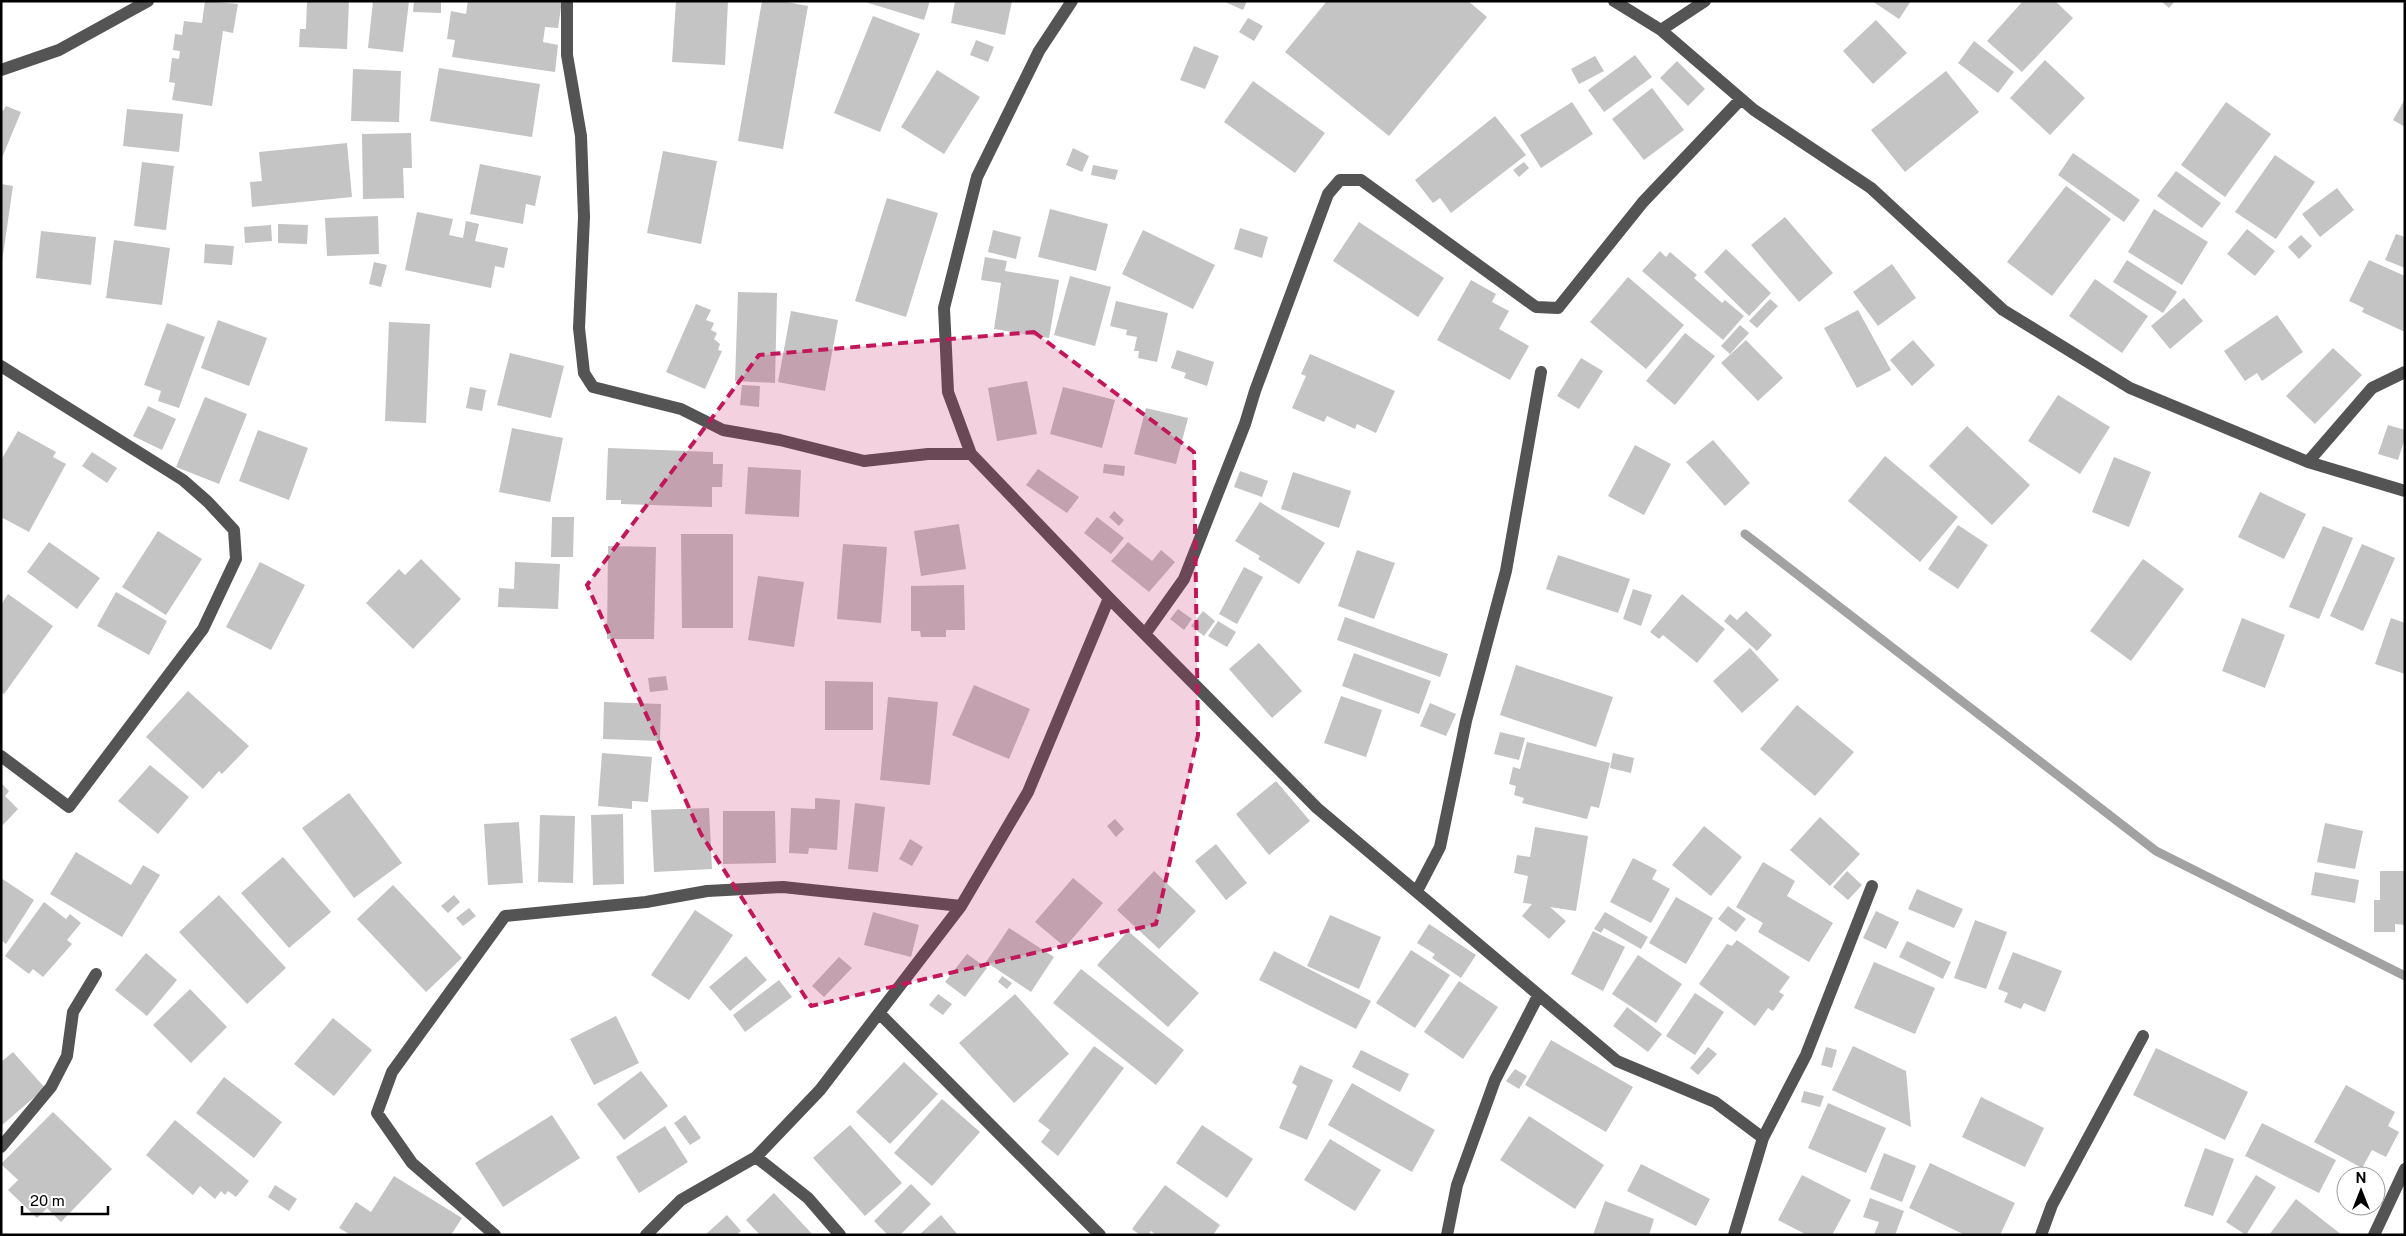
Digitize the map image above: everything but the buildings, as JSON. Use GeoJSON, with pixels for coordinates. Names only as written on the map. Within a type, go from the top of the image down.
{"type":"FeatureCollection","features":[{"type":"Feature","properties":{"kind":"street"},"geometry":{"type":"LineString","coordinates":[[1,70],[59,50],[148,1]]}},
{"type":"Feature","properties":{"kind":"street"},"geometry":{"type":"LineString","coordinates":[[567,1],[567,55],[582,145],[584,217],[578,328],[584,373],[593,387],[681,409],[724,430],[780,440],[864,461],[928,454],[971,454]]}},
{"type":"Feature","properties":{"kind":"street"},"geometry":{"type":"LineString","coordinates":[[1072,1],[1039,51],[977,177],[944,308],[948,392],[971,454],[1109,598],[1317,808],[1618,1062],[1715,1102],[1763,1138]]}},
{"type":"Feature","properties":{"kind":"street"},"geometry":{"type":"LineString","coordinates":[[1614,1],[1661,30],[1741,99],[1809,148],[1872,188],[2004,310],[2130,388],[2308,462],[2405,491]]}},
{"type":"Feature","properties":{"kind":"street"},"geometry":{"type":"LineString","coordinates":[[1661,30],[1705,1]]}},
{"type":"Feature","properties":{"kind":"street"},"geometry":{"type":"LineString","coordinates":[[1145,634],[1184,578],[1245,424],[1255,391],[1328,194],[1340,180],[1361,180],[1536,307],[1558,308],[1643,202],[1741,99]]}},
{"type":"Feature","properties":{"kind":"street"},"geometry":{"type":"LineString","coordinates":[[1,366],[183,480],[208,502],[234,530],[236,559],[203,629],[69,807],[1,756]]}},
{"type":"Feature","properties":{"kind":"street"},"geometry":{"type":"LineString","coordinates":[[1417,891],[1440,847],[1466,721],[1506,571],[1541,372]]}},
{"type":"Feature","properties":{"kind":"street"},"geometry":{"type":"LineString","coordinates":[[2308,462],[2372,388],[2405,372]]}},
{"type":"Feature","properties":{"kind":"street"},"geometry":{"type":"LineString","coordinates":[[646,1235],[681,1200],[756,1157],[820,1090],[961,906],[1028,792],[1109,598]]}},
{"type":"Feature","properties":{"kind":"street"},"geometry":{"type":"LineString","coordinates":[[1734,1235],[1763,1138],[1806,1055],[1872,886]]}},
{"type":"Feature","properties":{"kind":"street"},"geometry":{"type":"LineString","coordinates":[[495,1235],[412,1163],[377,1113],[392,1072],[505,916],[646,902],[707,891],[783,887],[961,906]]}},
{"type":"Feature","properties":{"kind":"street"},"geometry":{"type":"LineString","coordinates":[[1,1147],[51,1087],[67,1056],[74,1012],[96,974]]}},
{"type":"Feature","properties":{"kind":"street"},"geometry":{"type":"LineString","coordinates":[[1447,1235],[1457,1185],[1496,1080],[1538,996]]}},
{"type":"Feature","properties":{"kind":"street"},"geometry":{"type":"LineString","coordinates":[[879,1013],[1100,1235]]}},
{"type":"Feature","properties":{"kind":"street"},"geometry":{"type":"LineString","coordinates":[[2041,1235],[2052,1205],[2143,1036]]}},
{"type":"Feature","properties":{"kind":"street"},"geometry":{"type":"LineString","coordinates":[[756,1157],[808,1198],[840,1235]]}},
{"type":"Feature","properties":{"kind":"street"},"geometry":{"type":"LineString","coordinates":[[2374,1235],[2405,1169]]}},
{"type":"Feature","properties":{"kind":"highlighted area"},"geometry":{"type":"Polygon","coordinates":[[[1034,332],[1194,452],[1198,735],[1156,924],[811,1006],[701,834],[587,585],[759,355],[1034,332]]]}},
{"type":"Feature","properties":{"kind":"waterway"},"geometry":{"type":"LineString","coordinates":[[1745,534],[2156,851],[2405,976]]}}]}
